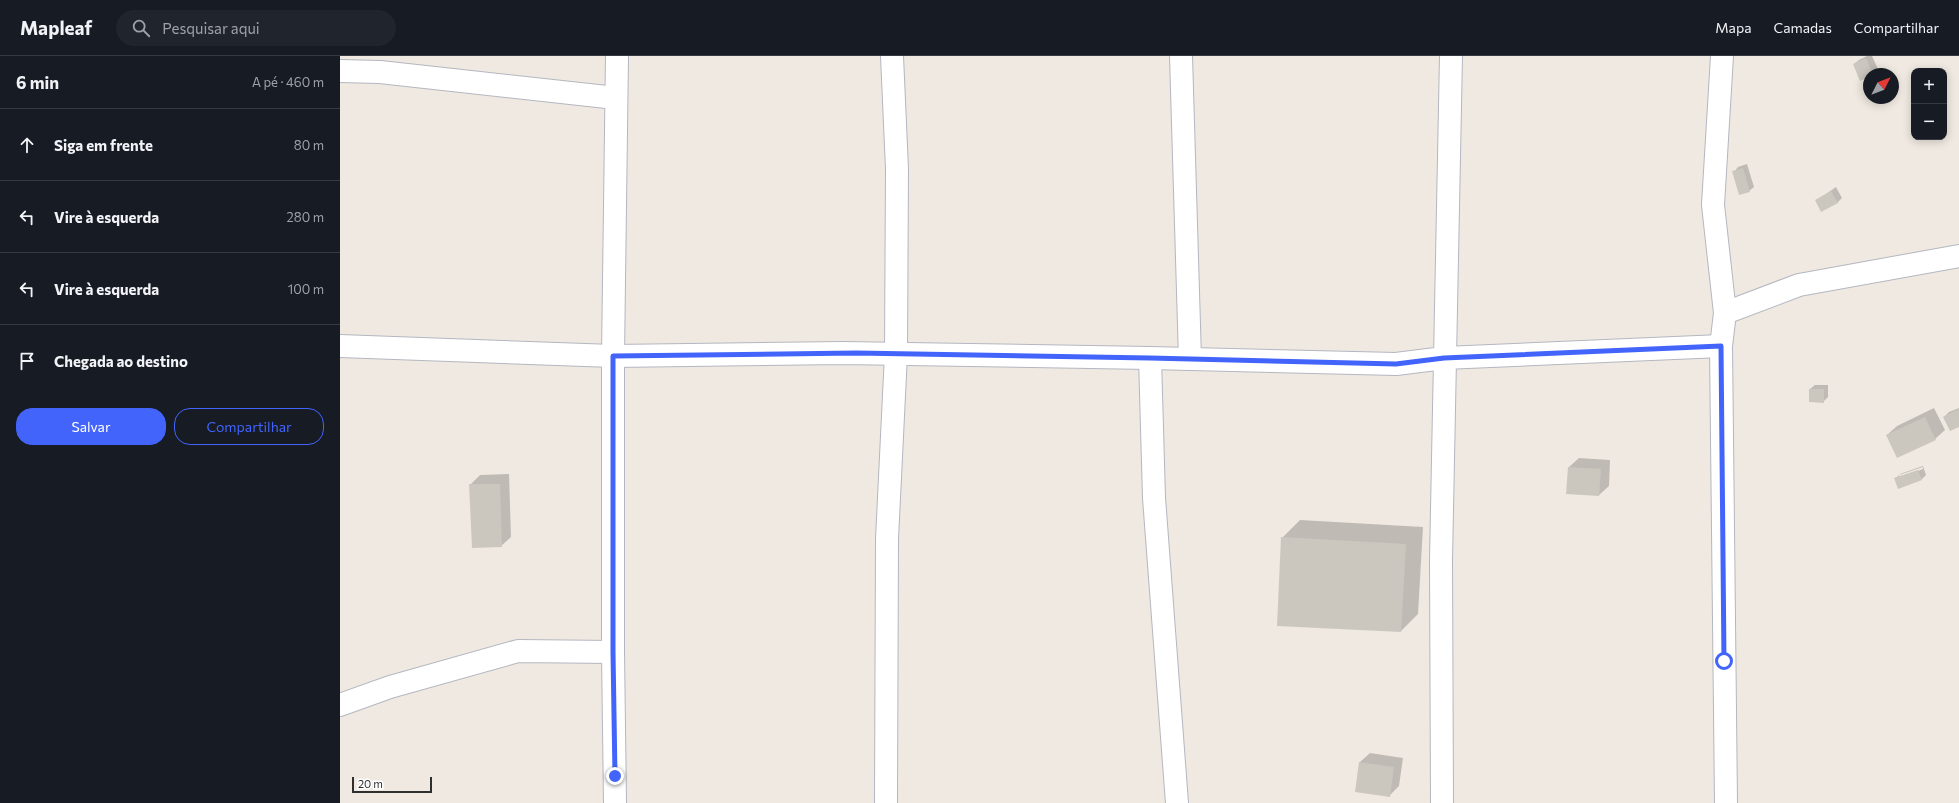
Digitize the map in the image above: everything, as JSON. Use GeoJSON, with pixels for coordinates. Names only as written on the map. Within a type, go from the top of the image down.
{"type":"FeatureCollection","features":[{"type":"Feature","properties":{"kind":"street"},"geometry":{"type":"LineString","coordinates":[[615,803],[613,652],[613,356],[617,56]]}},
{"type":"Feature","properties":{"kind":"street"},"geometry":{"type":"LineString","coordinates":[[886,803],[888,538],[896,354],[897,169],[892,56]]}},
{"type":"Feature","properties":{"kind":"street"},"geometry":{"type":"LineString","coordinates":[[1181,56],[1190,359]]}},
{"type":"Feature","properties":{"kind":"street"},"geometry":{"type":"LineString","coordinates":[[1442,803],[1441,560],[1451,56]]}},
{"type":"Feature","properties":{"kind":"street"},"geometry":{"type":"LineString","coordinates":[[1722,56],[1714,205],[1725,313],[1721,346],[1726,803]]}},
{"type":"Feature","properties":{"kind":"street"},"geometry":{"type":"LineString","coordinates":[[340,71],[380,72],[616,98]]}},
{"type":"Feature","properties":{"kind":"street"},"geometry":{"type":"LineString","coordinates":[[1725,313],[1799,285],[1959,256]]}},
{"type":"Feature","properties":{"kind":"street"},"geometry":{"type":"LineString","coordinates":[[340,346],[613,356],[896,354],[1396,364],[1444,358],[1721,346]]}},
{"type":"Feature","properties":{"kind":"street"},"geometry":{"type":"LineString","coordinates":[[1150,358],[1154,498],[1177,803]]}},
{"type":"Feature","properties":{"kind":"street"},"geometry":{"type":"LineString","coordinates":[[340,705],[390,687],[518,651],[613,652]]}},
{"type":"Feature","properties":{"kind":"building"},"geometry":{"type":"Polygon","coordinates":[[[1866,58],[1870,68],[1863,68],[1863,80],[1860,81],[1853,64],[1866,58]]]}},
{"type":"Feature","properties":{"kind":"building"},"geometry":{"type":"Polygon","coordinates":[[[1743,168],[1750,192],[1739,195],[1732,171],[1743,168]]]}},
{"type":"Feature","properties":{"kind":"building"},"geometry":{"type":"Polygon","coordinates":[[[1831,191],[1838,203],[1821,212],[1815,200],[1831,191]]]}},
{"type":"Feature","properties":{"kind":"building"},"geometry":{"type":"Polygon","coordinates":[[[1809,389],[1824,389],[1824,403],[1809,402],[1809,389]]]}},
{"type":"Feature","properties":{"kind":"building"},"geometry":{"type":"Polygon","coordinates":[[[1959,409],[1959,427],[1950,431],[1943,417],[1959,409]]]}},
{"type":"Feature","properties":{"kind":"building"},"geometry":{"type":"Polygon","coordinates":[[[1925,417],[1936,440],[1897,458],[1886,435],[1925,417]]]}},
{"type":"Feature","properties":{"kind":"building"},"geometry":{"type":"Polygon","coordinates":[[[1568,467],[1601,469],[1599,496],[1566,494],[1568,467]]]}},
{"type":"Feature","properties":{"kind":"building"},"geometry":{"type":"Polygon","coordinates":[[[1918,470],[1922,480],[1898,489],[1894,478],[1918,470]]]}},
{"type":"Feature","properties":{"kind":"building"},"geometry":{"type":"Polygon","coordinates":[[[469,484],[500,484],[502,547],[472,548],[469,484]]]}},
{"type":"Feature","properties":{"kind":"building"},"geometry":{"type":"Polygon","coordinates":[[[1281,537],[1406,544],[1401,632],[1277,626],[1281,537]]]}},
{"type":"Feature","properties":{"kind":"building"},"geometry":{"type":"Polygon","coordinates":[[[1359,762],[1394,767],[1390,797],[1355,792],[1359,762]]]}},
{"type":"Feature","properties":{"kind":"route"},"geometry":{"type":"LineString","coordinates":[[615,776],[613,652],[613,356],[856,353],[1396,364],[1444,358],[1721,346],[1724,661]]}}]}
